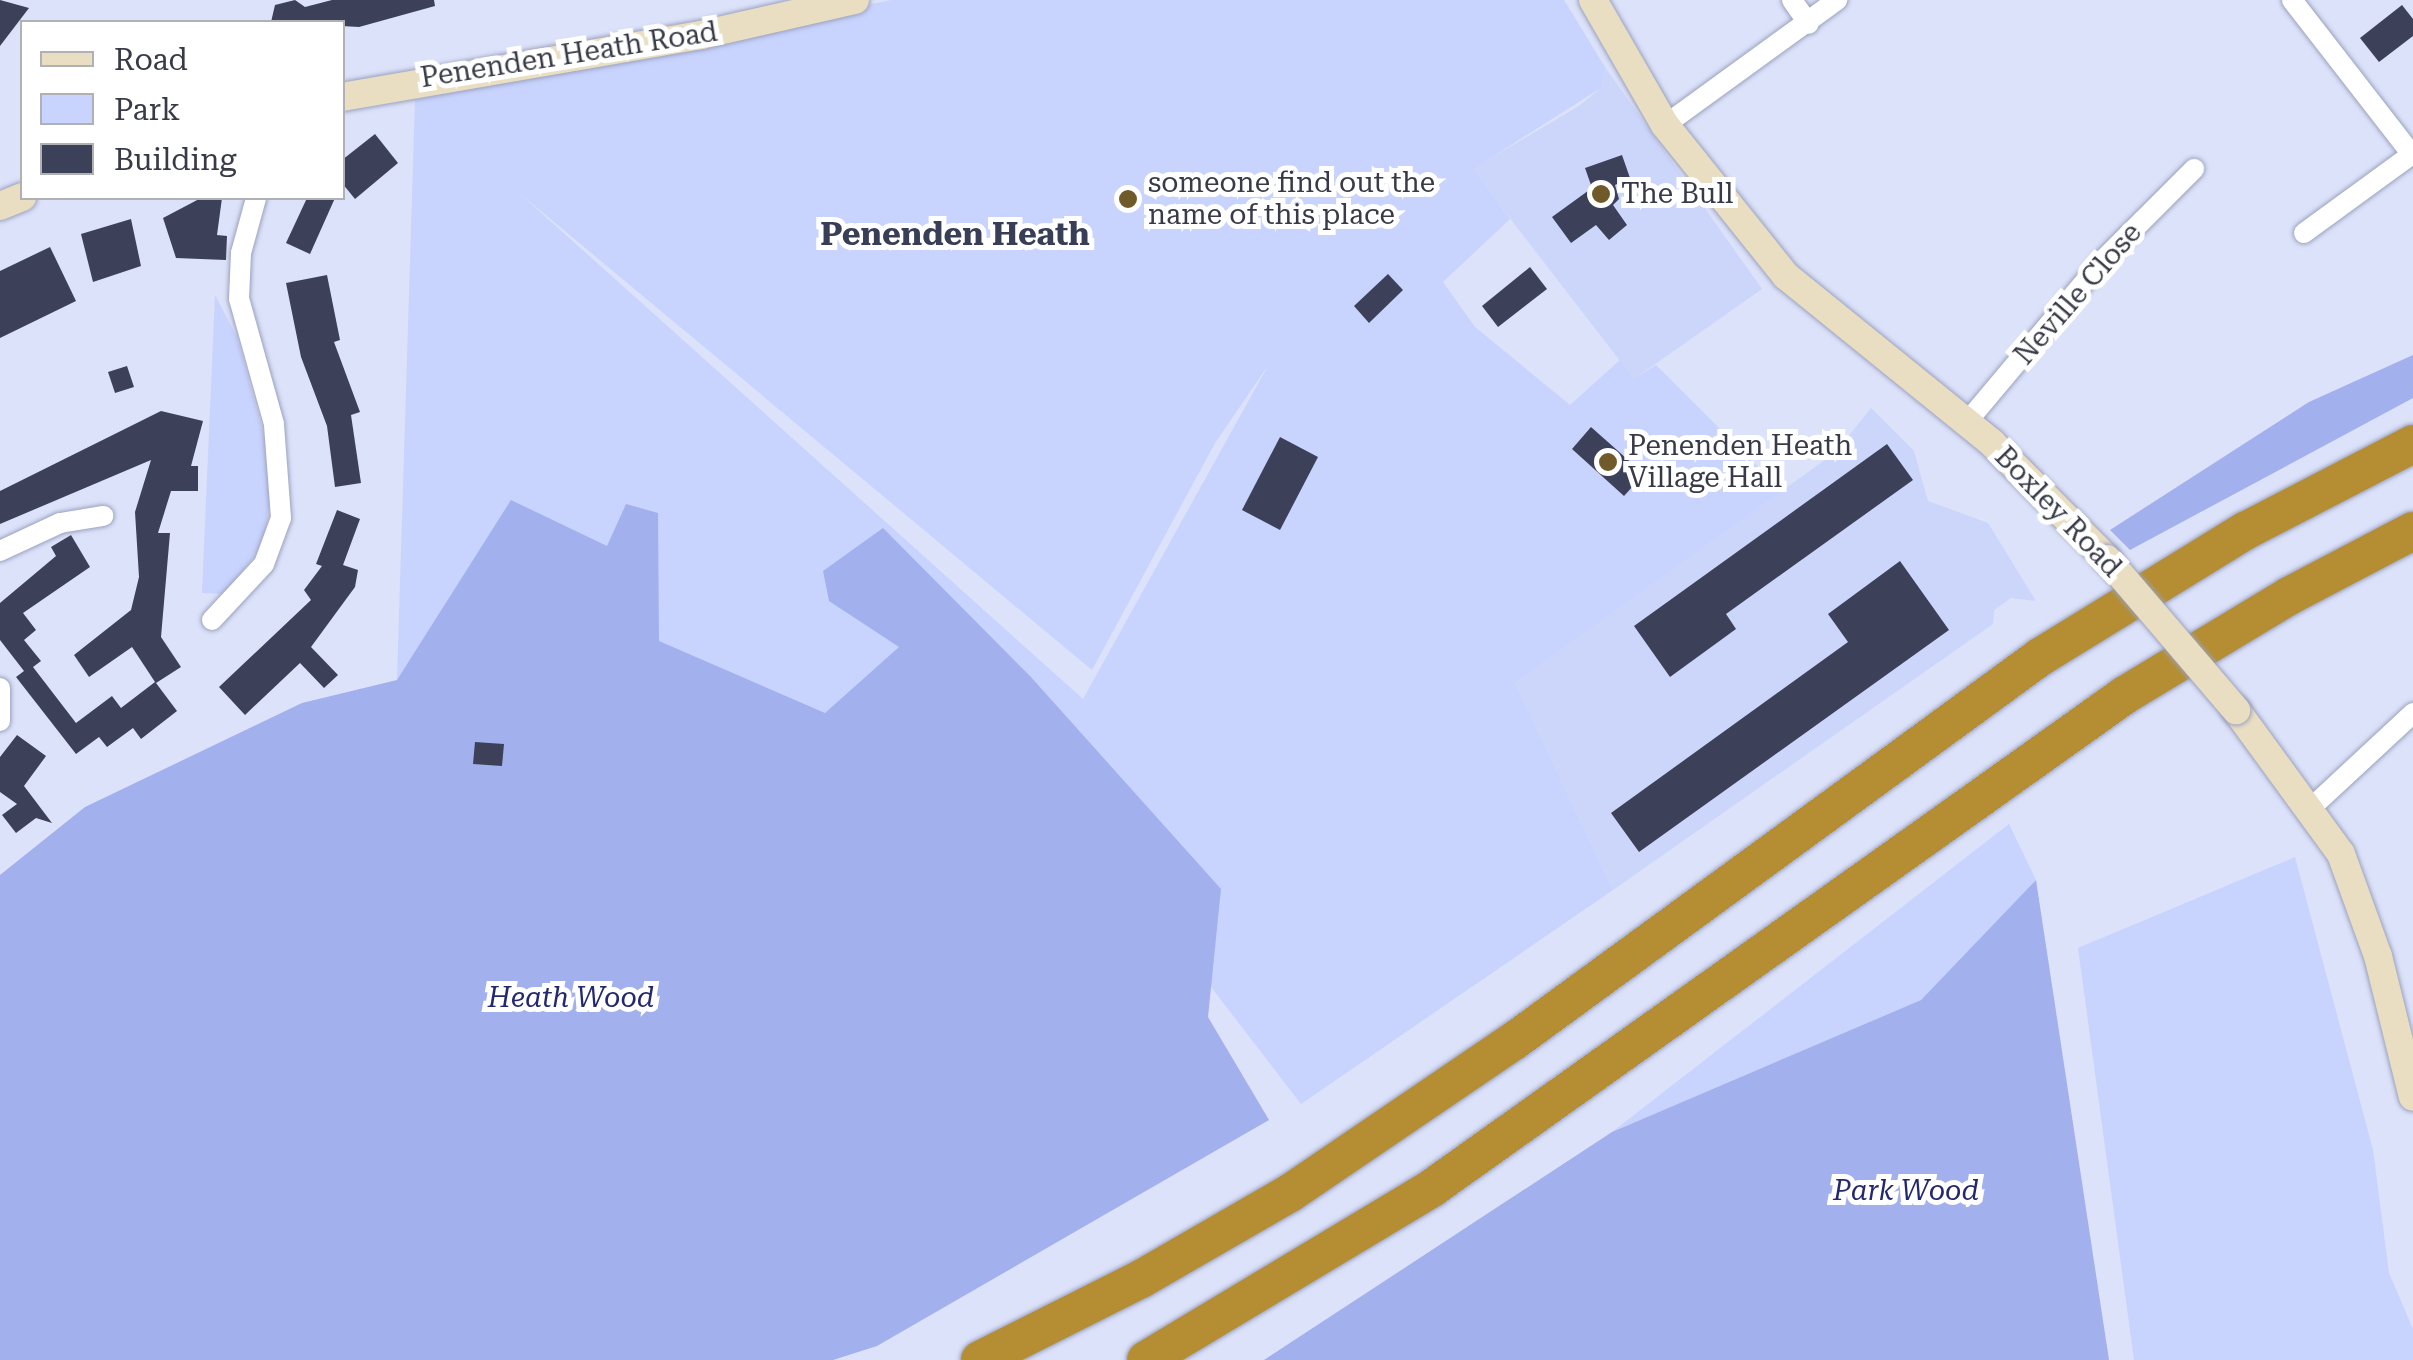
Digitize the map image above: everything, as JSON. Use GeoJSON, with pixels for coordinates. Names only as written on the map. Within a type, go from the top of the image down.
{"type":"FeatureCollection","features":[{"type":"Feature","properties":{"kind":"highway"},"geometry":{"type":"LineString","coordinates":[[980,1360],[1141,1279],[1290,1193],[1514,1041],[2040,657],[2245,531],[2413,444]]}},
{"type":"Feature","properties":{"kind":"highway"},"geometry":{"type":"LineString","coordinates":[[1146,1360],[1432,1188],[2111,705],[2289,596],[2413,531]]}},
{"type":"Feature","properties":{"kind":"street","name":"Penenden Heath Road"},"geometry":{"type":"LineString","coordinates":[[345,97],[702,36],[855,0]]}},
{"type":"Feature","properties":{"kind":"street","name":"Boxley Road"},"geometry":{"type":"LineString","coordinates":[[1593,0],[1666,126],[1786,276],[1967,422],[2106,558],[2312,806],[2362,907],[2413,1097]]}},
{"type":"Feature","properties":{"kind":"street"},"geometry":{"type":"LineString","coordinates":[[1792,0],[1809,24]]}},
{"type":"Feature","properties":{"kind":"street"},"geometry":{"type":"LineString","coordinates":[[1666,126],[1837,0]]}},
{"type":"Feature","properties":{"kind":"street"},"geometry":{"type":"LineString","coordinates":[[2302,3],[2412,156],[2304,233]]}},
{"type":"Feature","properties":{"kind":"street","name":"Neville Close"},"geometry":{"type":"LineString","coordinates":[[1967,422],[2103,260],[2194,169]]}},
{"type":"Feature","properties":{"kind":"street"},"geometry":{"type":"LineString","coordinates":[[212,620],[264,564],[281,518],[280,459],[239,299],[241,253],[255,200]]}},
{"type":"Feature","properties":{"kind":"street"},"geometry":{"type":"LineString","coordinates":[[0,551],[60,523],[103,516]]}},
{"type":"Feature","properties":{"kind":"street"},"geometry":{"type":"LineString","coordinates":[[0,688],[0,720]]}},
{"type":"Feature","properties":{"kind":"street"},"geometry":{"type":"LineString","coordinates":[[2312,806],[2413,713]]}},
{"type":"Feature","properties":{"kind":"shaded area"},"geometry":{"type":"Polygon","coordinates":[[[1605,67],[1762,289],[1634,379],[1472,169],[1579,106],[1601,88],[1605,67]]]}},
{"type":"Feature","properties":{"kind":"shaded area"},"geometry":{"type":"Polygon","coordinates":[[[1871,408],[1914,451],[1928,501],[1988,523],[2036,601],[2011,598],[1994,610],[1993,624],[1613,890],[1515,683],[1836,452],[1871,408]]]}},
{"type":"Feature","properties":{"kind":"green space"},"geometry":{"type":"Polygon","coordinates":[[[891,0],[1564,0],[1605,67],[1601,88],[1473,169],[1510,219],[1443,282],[1475,327],[1570,405],[1620,360],[1634,379],[1656,365],[1782,491],[1515,683],[1613,890],[1301,1104],[1058,788],[397,680],[415,100],[891,0]],[[518,192],[1083,699],[1269,364],[1215,443],[1092,670],[518,192]]]}},
{"type":"Feature","properties":{"kind":"green space"},"geometry":{"type":"Polygon","coordinates":[[[215,295],[237,337],[274,472],[264,544],[224,594],[202,593],[215,295]]]}},
{"type":"Feature","properties":{"kind":"green space"},"geometry":{"type":"Polygon","coordinates":[[[2413,355],[2413,398],[2130,550],[2110,530],[2309,402],[2413,355]]]}},
{"type":"Feature","properties":{"kind":"green space","name":"Heath Wood"},"geometry":{"type":"Polygon","coordinates":[[[511,500],[607,546],[626,504],[658,513],[659,641],[825,713],[899,647],[829,601],[823,571],[883,528],[1030,676],[1221,889],[1208,1017],[1269,1120],[877,1346],[833,1360],[0,1360],[0,875],[85,807],[302,703],[397,680],[511,500]]]}},
{"type":"Feature","properties":{"kind":"green space"},"geometry":{"type":"Polygon","coordinates":[[[2009,824],[2036,880],[1921,1000],[1612,1132],[2009,824]]]}},
{"type":"Feature","properties":{"kind":"green space"},"geometry":{"type":"Polygon","coordinates":[[[2295,857],[2373,1150],[2389,1273],[2413,1329],[2413,1360],[2134,1360],[2078,948],[2295,857]]]}},
{"type":"Feature","properties":{"kind":"green space","name":"Park Wood"},"geometry":{"type":"Polygon","coordinates":[[[2036,880],[2109,1360],[1264,1360],[1612,1132],[1921,1000],[2036,880]]]}},
{"type":"Feature","properties":{"kind":"building"},"geometry":{"type":"Polygon","coordinates":[[[0,0],[29,8],[0,46],[0,0]]]}},
{"type":"Feature","properties":{"kind":"building"},"geometry":{"type":"Polygon","coordinates":[[[295,0],[305,7],[332,0],[434,0],[435,6],[359,27],[345,26],[345,20],[271,20],[275,5],[295,0]]]}},
{"type":"Feature","properties":{"kind":"building"},"geometry":{"type":"Polygon","coordinates":[[[2402,5],[2413,19],[2413,36],[2379,62],[2360,38],[2402,5]]]}},
{"type":"Feature","properties":{"kind":"building"},"geometry":{"type":"Polygon","coordinates":[[[375,134],[398,163],[355,199],[345,187],[345,158],[375,134]]]}},
{"type":"Feature","properties":{"kind":"building","name":"The Bull"},"geometry":{"type":"Polygon","coordinates":[[[1622,155],[1630,178],[1615,185],[1619,199],[1613,205],[1627,225],[1609,240],[1596,225],[1571,243],[1552,217],[1592,188],[1585,168],[1622,155]]]}},
{"type":"Feature","properties":{"kind":"building"},"geometry":{"type":"Polygon","coordinates":[[[197,200],[222,200],[217,235],[227,236],[226,260],[176,258],[163,218],[197,200]]]}},
{"type":"Feature","properties":{"kind":"building"},"geometry":{"type":"Polygon","coordinates":[[[306,200],[334,200],[310,254],[286,243],[306,200]]]}},
{"type":"Feature","properties":{"kind":"building"},"geometry":{"type":"Polygon","coordinates":[[[131,219],[141,266],[93,282],[81,234],[131,219]]]}},
{"type":"Feature","properties":{"kind":"building"},"geometry":{"type":"Polygon","coordinates":[[[50,247],[76,301],[0,338],[0,271],[50,247]]]}},
{"type":"Feature","properties":{"kind":"building"},"geometry":{"type":"Polygon","coordinates":[[[1530,267],[1547,289],[1498,327],[1482,306],[1530,267]]]}},
{"type":"Feature","properties":{"kind":"building"},"geometry":{"type":"Polygon","coordinates":[[[1388,274],[1403,290],[1369,323],[1354,306],[1388,274]]]}},
{"type":"Feature","properties":{"kind":"building"},"geometry":{"type":"Polygon","coordinates":[[[327,275],[340,340],[334,342],[360,412],[351,415],[361,483],[335,487],[327,426],[301,357],[286,283],[327,275]]]}},
{"type":"Feature","properties":{"kind":"building"},"geometry":{"type":"Polygon","coordinates":[[[127,366],[134,387],[115,393],[108,372],[127,366]]]}},
{"type":"Feature","properties":{"kind":"building"},"geometry":{"type":"Polygon","coordinates":[[[161,411],[203,421],[191,466],[198,466],[198,491],[171,491],[158,533],[170,533],[161,637],[181,667],[156,683],[177,711],[141,739],[133,728],[107,747],[99,737],[76,754],[16,677],[24,671],[0,640],[0,603],[56,556],[51,547],[71,535],[90,567],[23,613],[36,630],[24,640],[41,661],[33,667],[76,723],[112,696],[121,708],[155,682],[132,647],[89,677],[74,655],[131,610],[139,577],[135,512],[151,460],[0,524],[0,491],[161,411]]]}},
{"type":"Feature","properties":{"kind":"building","name":"Penenden Heath Village Hall"},"geometry":{"type":"Polygon","coordinates":[[[1591,427],[1644,474],[1624,496],[1572,449],[1591,427]]]}},
{"type":"Feature","properties":{"kind":"building"},"geometry":{"type":"Polygon","coordinates":[[[1280,437],[1318,457],[1280,530],[1242,510],[1280,437]]]}},
{"type":"Feature","properties":{"kind":"building"},"geometry":{"type":"Polygon","coordinates":[[[1887,444],[1913,480],[1726,614],[1736,629],[1670,677],[1634,626],[1887,444]]]}},
{"type":"Feature","properties":{"kind":"building"},"geometry":{"type":"Polygon","coordinates":[[[337,510],[360,519],[343,565],[358,570],[355,587],[311,647],[338,675],[324,688],[300,663],[245,715],[219,687],[311,600],[304,590],[322,566],[316,564],[337,510]]]}},
{"type":"Feature","properties":{"kind":"building"},"geometry":{"type":"Polygon","coordinates":[[[1900,561],[1949,630],[1639,852],[1611,813],[1848,642],[1828,614],[1900,561]]]}},
{"type":"Feature","properties":{"kind":"building"},"geometry":{"type":"Polygon","coordinates":[[[17,735],[46,756],[24,786],[52,823],[36,818],[16,833],[2,815],[17,804],[0,792],[0,757],[17,735]]]}},
{"type":"Feature","properties":{"kind":"building"},"geometry":{"type":"Polygon","coordinates":[[[475,742],[504,744],[502,766],[473,764],[475,742]]]}},
{"type":"Feature","properties":{"kind":"place","name":"The Bull"},"geometry":{"type":"Point","coordinates":[1601,194]}},
{"type":"Feature","properties":{"kind":"place","name":"someone find out the name of this place"},"geometry":{"type":"Point","coordinates":[1128,199]}},
{"type":"Feature","properties":{"kind":"place","name":"Penenden Heath Village Hall"},"geometry":{"type":"Point","coordinates":[1608,462]}},
{"type":"Feature","properties":{"kind":"district","name":"Penenden Heath"},"geometry":{"type":"Point","coordinates":[955,234]}}]}
